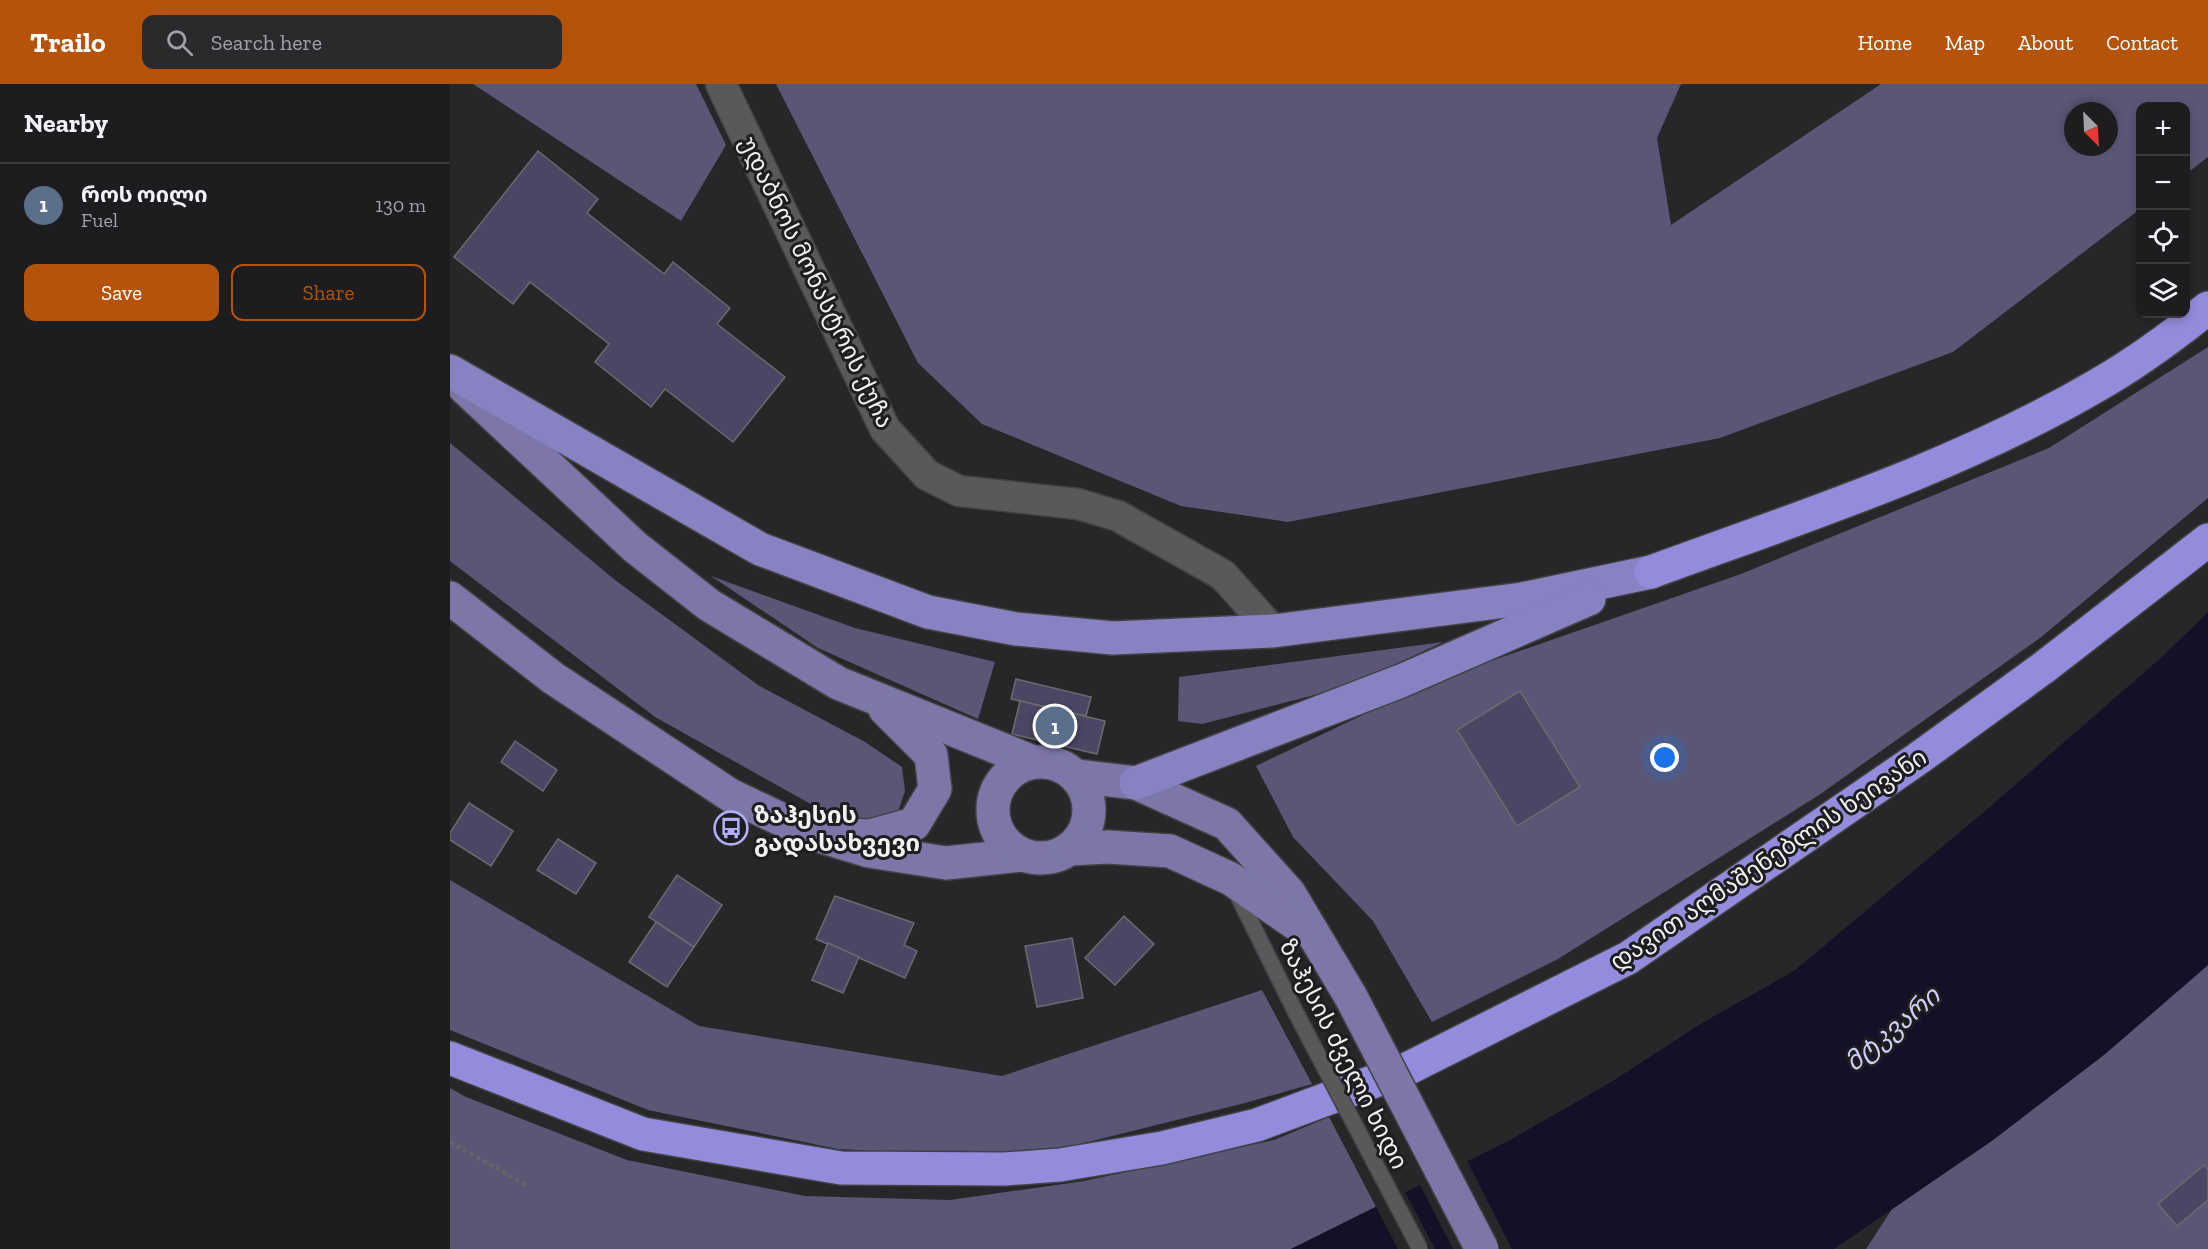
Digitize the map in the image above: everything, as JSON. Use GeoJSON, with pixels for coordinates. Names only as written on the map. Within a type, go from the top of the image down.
{"type":"FeatureCollection","features":[{"type":"Feature","properties":{"kind":"highway"},"geometry":{"type":"LineString","coordinates":[[1136,783],[1401,681],[1651,572],[1870,491],[2009,433],[2097,386],[2208,308]]}},
{"type":"Feature","properties":{"kind":"highway"},"geometry":{"type":"LineString","coordinates":[[450,372],[760,549],[928,612],[1016,629],[1113,638],[1273,631],[1522,599],[1651,572]]}},
{"type":"Feature","properties":{"kind":"highway","name":"დავით აღმაშენებლის ხეივანი"},"geometry":{"type":"LineString","coordinates":[[450,1058],[644,1134],[842,1168],[1005,1169],[1060,1165],[1162,1148],[1257,1125],[1407,1069],[1628,958],[1916,760],[2043,668],[2208,540]]}},
{"type":"Feature","properties":{"kind":"main road"},"geometry":{"type":"LineString","coordinates":[[450,372],[635,547],[709,605],[838,683],[1033,762],[1056,764],[1076,776],[1084,787],[1089,800],[1086,828],[1079,839],[1059,855],[1046,858],[1022,855],[946,863],[868,851],[810,833],[730,795],[553,678],[450,598]]}},
{"type":"Feature","properties":{"kind":"main road"},"geometry":{"type":"LineString","coordinates":[[810,833],[870,836],[914,824],[935,789],[930,755],[876,699]]}},
{"type":"Feature","properties":{"kind":"main road"},"geometry":{"type":"LineString","coordinates":[[1022,855],[1009,846],[999,834],[993,820],[993,804],[997,789],[1006,776],[1018,767],[1033,762]]}},
{"type":"Feature","properties":{"kind":"main road"},"geometry":{"type":"LineString","coordinates":[[1076,776],[1136,783],[1227,824],[1288,893],[1351,997],[1482,1249]]}},
{"type":"Feature","properties":{"kind":"main road"},"geometry":{"type":"LineString","coordinates":[[1069,849],[1170,851],[1231,879],[1314,936]]}},
{"type":"Feature","properties":{"kind":"street","name":"უდაბნოს მონასტრის ქუჩა"},"geometry":{"type":"LineString","coordinates":[[721,84],[885,429],[927,475],[959,490],[1078,504],[1118,516],[1223,575],[1273,631]]}},
{"type":"Feature","properties":{"kind":"lane","name":"ზაჰესის ძველი ხიდი"},"geometry":{"type":"LineString","coordinates":[[1231,879],[1243,908],[1296,1013],[1420,1249]]}},
{"type":"Feature","properties":{"kind":"path"},"geometry":{"type":"LineString","coordinates":[[450,1142],[528,1186]]}},
{"type":"Feature","properties":{"kind":"shaded area"},"geometry":{"type":"Polygon","coordinates":[[[473,84],[696,84],[726,145],[681,221],[473,84]]]}},
{"type":"Feature","properties":{"kind":"shaded area"},"geometry":{"type":"Polygon","coordinates":[[[776,84],[1681,84],[1657,138],[1671,225],[1881,84],[2208,84],[2208,157],[2190,171],[2190,102],[2136,102],[2136,212],[1953,352],[1720,438],[1288,522],[1181,506],[982,424],[918,363],[776,84]]]}},
{"type":"Feature","properties":{"kind":"shaded area"},"geometry":{"type":"Polygon","coordinates":[[[2208,347],[2208,498],[2040,638],[1819,795],[1558,959],[1432,1022],[1373,921],[1293,837],[1256,766],[1436,680],[1741,574],[2049,448],[2208,347]]]}},
{"type":"Feature","properties":{"kind":"shaded area"},"geometry":{"type":"Polygon","coordinates":[[[450,443],[615,580],[758,685],[865,742],[902,767],[905,791],[897,815],[874,822],[841,821],[655,717],[450,561],[450,443]]]}},
{"type":"Feature","properties":{"kind":"shaded area"},"geometry":{"type":"Polygon","coordinates":[[[711,576],[855,628],[995,662],[978,719],[818,648],[711,576]]]}},
{"type":"Feature","properties":{"kind":"shaded area"},"geometry":{"type":"Polygon","coordinates":[[[1443,642],[1349,686],[1202,724],[1178,721],[1179,677],[1443,642]]]}},
{"type":"Feature","properties":{"kind":"shaded area"},"geometry":{"type":"Polygon","coordinates":[[[450,880],[699,1026],[1002,1076],[1262,990],[1312,1084],[1068,1147],[952,1155],[838,1149],[648,1110],[450,1030],[450,880]]]}},
{"type":"Feature","properties":{"kind":"shaded area"},"geometry":{"type":"Polygon","coordinates":[[[2208,965],[2208,1249],[1866,1249],[1892,1209],[1993,1140],[2105,1054],[2208,965]]]}},
{"type":"Feature","properties":{"kind":"shaded area"},"geometry":{"type":"Polygon","coordinates":[[[450,1088],[466,1097],[627,1160],[805,1196],[950,1200],[1084,1181],[1274,1140],[1329,1117],[1376,1207],[1291,1249],[450,1249],[450,1088]]]}},
{"type":"Feature","properties":{"kind":"water","name":"მტკვარი"},"geometry":{"type":"Polygon","coordinates":[[[2208,612],[2208,965],[2105,1054],[1993,1140],[1834,1249],[1291,1249],[1508,1141],[1608,1084],[1702,1023],[1794,971],[1991,806],[2163,656],[2208,612]]]}},
{"type":"Feature","properties":{"kind":"pier"},"geometry":{"type":"Polygon","coordinates":[[[1466,1159],[1512,1249],[1453,1249],[1419,1183],[1466,1159]]]}},
{"type":"Feature","properties":{"kind":"pier"},"geometry":{"type":"Polygon","coordinates":[[[1404,1190],[1435,1249],[1398,1249],[1375,1205],[1404,1190]]]}},
{"type":"Feature","properties":{"kind":"building"},"geometry":{"type":"Polygon","coordinates":[[[538,151],[598,199],[587,213],[664,274],[673,262],[730,308],[717,324],[785,377],[733,442],[665,389],[651,407],[595,362],[609,344],[530,282],[513,304],[454,257],[538,151]]]}},
{"type":"Feature","properties":{"kind":"building"},"geometry":{"type":"Polygon","coordinates":[[[1016,679],[1091,697],[1086,716],[1011,699],[1016,679]]]}},
{"type":"Feature","properties":{"kind":"building"},"geometry":{"type":"Polygon","coordinates":[[[1520,691],[1580,787],[1517,826],[1457,730],[1520,691]]]}},
{"type":"Feature","properties":{"kind":"building"},"geometry":{"type":"Polygon","coordinates":[[[1020,701],[1105,721],[1097,754],[1012,734],[1020,701]]]}},
{"type":"Feature","properties":{"kind":"building"},"geometry":{"type":"Polygon","coordinates":[[[515,741],[557,770],[543,791],[501,762],[515,741]]]}},
{"type":"Feature","properties":{"kind":"building"},"geometry":{"type":"Polygon","coordinates":[[[469,803],[513,831],[491,866],[450,840],[450,833],[469,803]]]}},
{"type":"Feature","properties":{"kind":"building"},"geometry":{"type":"Polygon","coordinates":[[[558,839],[596,863],[576,894],[537,870],[558,839]]]}},
{"type":"Feature","properties":{"kind":"building"},"geometry":{"type":"Polygon","coordinates":[[[677,875],[722,905],[694,947],[649,917],[677,875]]]}},
{"type":"Feature","properties":{"kind":"building"},"geometry":{"type":"Polygon","coordinates":[[[835,896],[914,923],[904,945],[917,951],[905,978],[816,939],[835,896]]]}},
{"type":"Feature","properties":{"kind":"building"},"geometry":{"type":"Polygon","coordinates":[[[1124,916],[1154,944],[1115,985],[1085,958],[1124,916]]]}},
{"type":"Feature","properties":{"kind":"building"},"geometry":{"type":"Polygon","coordinates":[[[656,922],[694,947],[667,987],[629,962],[656,922]]]}},
{"type":"Feature","properties":{"kind":"building"},"geometry":{"type":"Polygon","coordinates":[[[1072,938],[1083,998],[1037,1007],[1025,946],[1072,938]]]}},
{"type":"Feature","properties":{"kind":"building"},"geometry":{"type":"Polygon","coordinates":[[[828,943],[859,957],[843,993],[812,980],[828,943]]]}},
{"type":"Feature","properties":{"kind":"building"},"geometry":{"type":"Polygon","coordinates":[[[2204,1165],[2208,1170],[2208,1200],[2177,1226],[2158,1204],[2204,1165]]]}},
{"type":"Feature","properties":{"kind":"place","name":"როს ოილი"},"geometry":{"type":"Point","coordinates":[1055,726]}},
{"type":"Feature","properties":{"kind":"place","name":"ზაჰესის გადასახვევი"},"geometry":{"type":"Point","coordinates":[731,828]}}]}
